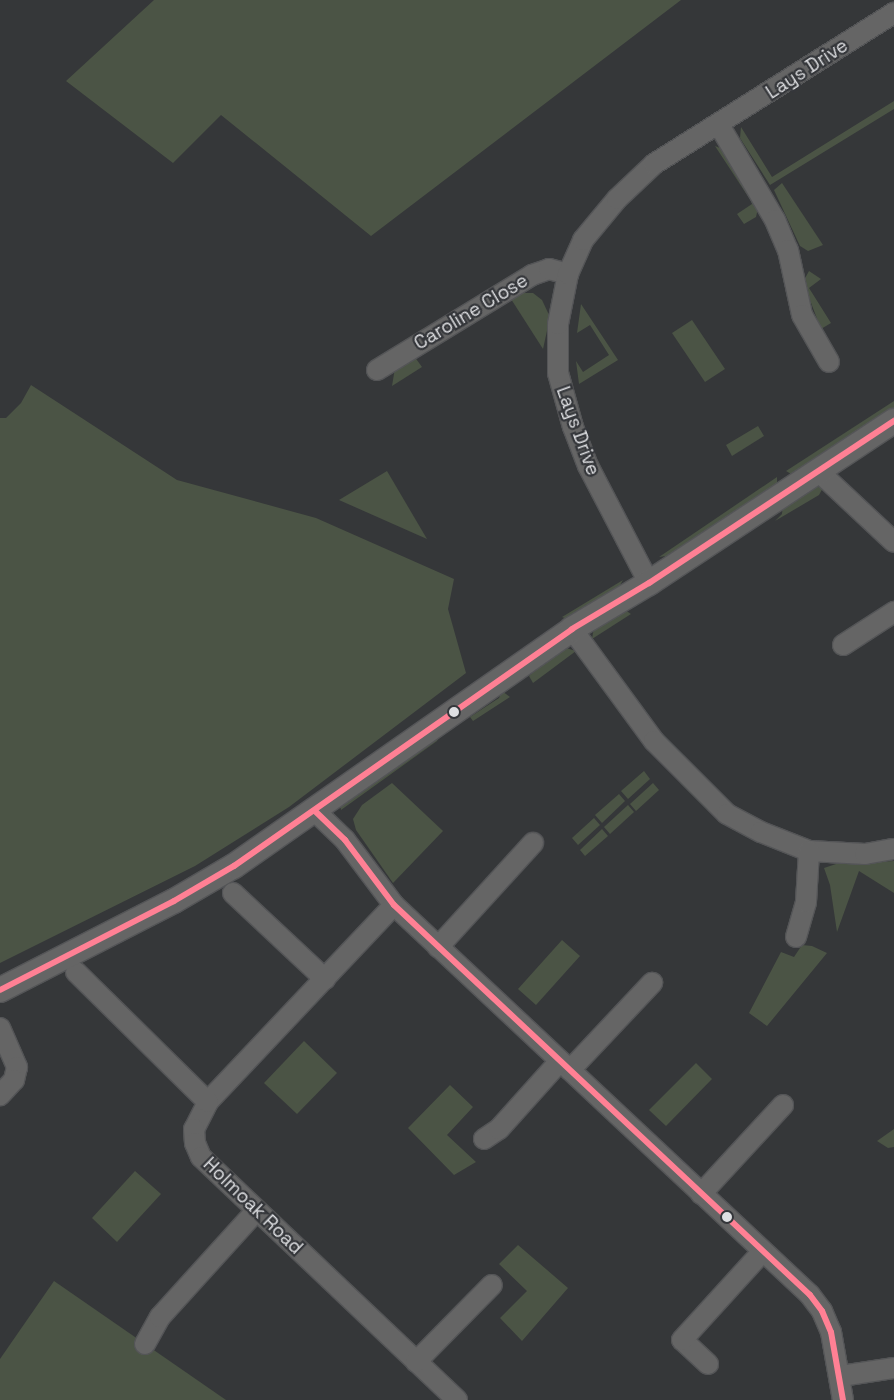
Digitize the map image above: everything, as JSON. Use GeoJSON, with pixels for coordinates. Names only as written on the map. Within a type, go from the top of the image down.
{"type":"FeatureCollection","features":[{"type":"Feature","properties":{"kind":"street","name":"Lays Drive"},"geometry":{"type":"LineString","coordinates":[[649,583],[588,466],[573,427],[558,372],[558,324],[568,274],[583,240],[617,199],[654,164],[719,125],[894,13]]}},
{"type":"Feature","properties":{"kind":"street"},"geometry":{"type":"LineString","coordinates":[[719,125],[775,220],[788,250],[802,315],[829,362]]}},
{"type":"Feature","properties":{"kind":"street","name":"Caroline Close"},"geometry":{"type":"LineString","coordinates":[[377,370],[532,275],[549,269],[568,274]]}},
{"type":"Feature","properties":{"kind":"street"},"geometry":{"type":"LineString","coordinates":[[0,990],[174,901],[234,866],[572,629],[649,583],[894,421]]}},
{"type":"Feature","properties":{"kind":"street"},"geometry":{"type":"LineString","coordinates":[[818,470],[894,542]]}},
{"type":"Feature","properties":{"kind":"street"},"geometry":{"type":"LineString","coordinates":[[843,645],[894,612]]}},
{"type":"Feature","properties":{"kind":"street"},"geometry":{"type":"LineString","coordinates":[[572,629],[654,741],[682,772],[727,814],[760,832],[809,851],[865,854],[894,849]]}},
{"type":"Feature","properties":{"kind":"street"},"geometry":{"type":"LineString","coordinates":[[315,811],[345,840],[394,905],[762,1252],[810,1294],[822,1311],[831,1332],[840,1376],[842,1400]]}},
{"type":"Feature","properties":{"kind":"street"},"geometry":{"type":"LineString","coordinates":[[438,947],[533,843]]}},
{"type":"Feature","properties":{"kind":"street"},"geometry":{"type":"LineString","coordinates":[[796,938],[806,902],[809,851]]}},
{"type":"Feature","properties":{"kind":"street"},"geometry":{"type":"LineString","coordinates":[[233,893],[325,979]]}},
{"type":"Feature","properties":{"kind":"street","name":"Holmoak Road"},"geometry":{"type":"LineString","coordinates":[[394,905],[208,1102],[194,1128],[195,1143],[201,1157],[457,1400]]}},
{"type":"Feature","properties":{"kind":"street"},"geometry":{"type":"LineString","coordinates":[[76,972],[136,1035],[208,1102]]}},
{"type":"Feature","properties":{"kind":"street"},"geometry":{"type":"LineString","coordinates":[[484,1140],[499,1129],[652,983]]}},
{"type":"Feature","properties":{"kind":"street"},"geometry":{"type":"LineString","coordinates":[[0,1028],[17,1067],[14,1080],[0,1096]]}},
{"type":"Feature","properties":{"kind":"street"},"geometry":{"type":"LineString","coordinates":[[701,1194],[783,1105]]}},
{"type":"Feature","properties":{"kind":"street"},"geometry":{"type":"LineString","coordinates":[[145,1344],[160,1317],[257,1210]]}},
{"type":"Feature","properties":{"kind":"street"},"geometry":{"type":"LineString","coordinates":[[708,1364],[682,1340],[762,1252]]}},
{"type":"Feature","properties":{"kind":"street"},"geometry":{"type":"LineString","coordinates":[[416,1362],[492,1285]]}},
{"type":"Feature","properties":{"kind":"street"},"geometry":{"type":"LineString","coordinates":[[840,1376],[894,1368]]}},
{"type":"Feature","properties":{"kind":"green space"},"geometry":{"type":"Polygon","coordinates":[[[154,0],[681,0],[371,236],[221,115],[173,163],[66,81],[154,0]]]}},
{"type":"Feature","properties":{"kind":"green space"},"geometry":{"type":"Polygon","coordinates":[[[894,101],[894,109],[770,185],[740,138],[741,127],[772,177],[894,101]]]}},
{"type":"Feature","properties":{"kind":"green space"},"geometry":{"type":"Polygon","coordinates":[[[715,146],[725,150],[759,204],[756,217],[744,224],[737,214],[752,204],[751,201],[715,146]]]}},
{"type":"Feature","properties":{"kind":"green space"},"geometry":{"type":"Polygon","coordinates":[[[782,183],[823,245],[808,251],[800,246],[774,190],[782,183]]]}},
{"type":"Feature","properties":{"kind":"green space"},"geometry":{"type":"Polygon","coordinates":[[[809,271],[821,279],[809,288],[831,323],[821,329],[803,282],[809,271]]]}},
{"type":"Feature","properties":{"kind":"green space"},"geometry":{"type":"Polygon","coordinates":[[[520,293],[533,293],[542,300],[550,317],[543,349],[511,299],[520,293]]]}},
{"type":"Feature","properties":{"kind":"green space"},"geometry":{"type":"Polygon","coordinates":[[[581,304],[618,360],[579,384],[576,361],[583,372],[609,355],[590,325],[577,333],[581,304]]]}},
{"type":"Feature","properties":{"kind":"green space"},"geometry":{"type":"Polygon","coordinates":[[[692,320],[725,369],[705,382],[672,333],[692,320]]]}},
{"type":"Feature","properties":{"kind":"green space"},"geometry":{"type":"Polygon","coordinates":[[[414,356],[422,367],[392,386],[395,368],[414,356]]]}},
{"type":"Feature","properties":{"kind":"green space"},"geometry":{"type":"Polygon","coordinates":[[[31,385],[177,480],[316,518],[454,579],[448,609],[466,673],[289,807],[195,866],[0,963],[0,418],[6,418],[21,403],[31,385]]]}},
{"type":"Feature","properties":{"kind":"green space"},"geometry":{"type":"Polygon","coordinates":[[[894,401],[894,410],[793,475],[786,471],[894,401]]]}},
{"type":"Feature","properties":{"kind":"green space"},"geometry":{"type":"Polygon","coordinates":[[[758,426],[764,436],[732,456],[726,445],[758,426]]]}},
{"type":"Feature","properties":{"kind":"green space"},"geometry":{"type":"Polygon","coordinates":[[[387,471],[427,539],[339,500],[387,471]]]}},
{"type":"Feature","properties":{"kind":"green space"},"geometry":{"type":"Polygon","coordinates":[[[777,477],[777,485],[673,555],[659,557],[777,477]]]}},
{"type":"Feature","properties":{"kind":"green space"},"geometry":{"type":"Polygon","coordinates":[[[818,484],[824,486],[819,495],[775,521],[782,514],[783,503],[818,484]]]}},
{"type":"Feature","properties":{"kind":"green space"},"geometry":{"type":"Polygon","coordinates":[[[623,580],[617,590],[567,619],[562,617],[623,580]]]}},
{"type":"Feature","properties":{"kind":"green space"},"geometry":{"type":"Polygon","coordinates":[[[625,610],[631,614],[592,639],[594,627],[625,610]]]}},
{"type":"Feature","properties":{"kind":"green space"},"geometry":{"type":"Polygon","coordinates":[[[566,648],[576,651],[533,683],[529,676],[554,653],[566,648]]]}},
{"type":"Feature","properties":{"kind":"green space"},"geometry":{"type":"Polygon","coordinates":[[[502,691],[510,697],[473,721],[470,717],[499,698],[502,691]]]}},
{"type":"Feature","properties":{"kind":"green space"},"geometry":{"type":"Polygon","coordinates":[[[441,733],[437,741],[341,810],[340,805],[362,787],[368,787],[441,733]]]}},
{"type":"Feature","properties":{"kind":"green space"},"geometry":{"type":"Polygon","coordinates":[[[644,771],[650,779],[628,799],[621,791],[644,771]]]}},
{"type":"Feature","properties":{"kind":"green space"},"geometry":{"type":"Polygon","coordinates":[[[392,783],[443,831],[393,883],[356,830],[353,819],[362,805],[392,783]]]}},
{"type":"Feature","properties":{"kind":"green space"},"geometry":{"type":"Polygon","coordinates":[[[653,783],[659,790],[636,811],[630,804],[653,783]]]}},
{"type":"Feature","properties":{"kind":"green space"},"geometry":{"type":"Polygon","coordinates":[[[619,794],[625,801],[602,823],[595,815],[619,794]]]}},
{"type":"Feature","properties":{"kind":"green space"},"geometry":{"type":"Polygon","coordinates":[[[628,805],[634,812],[610,834],[604,827],[628,805]]]}},
{"type":"Feature","properties":{"kind":"green space"},"geometry":{"type":"Polygon","coordinates":[[[594,818],[600,825],[578,845],[572,838],[594,818]]]}},
{"type":"Feature","properties":{"kind":"green space"},"geometry":{"type":"Polygon","coordinates":[[[602,829],[608,836],[585,856],[580,850],[602,829]]]}},
{"type":"Feature","properties":{"kind":"green space"},"geometry":{"type":"Polygon","coordinates":[[[894,861],[894,893],[859,871],[837,932],[830,885],[824,868],[836,864],[894,861]]]}},
{"type":"Feature","properties":{"kind":"green space"},"geometry":{"type":"Polygon","coordinates":[[[562,940],[580,956],[536,1005],[518,989],[562,940]]]}},
{"type":"Feature","properties":{"kind":"green space"},"geometry":{"type":"Polygon","coordinates":[[[802,945],[812,946],[827,953],[767,1026],[749,1013],[781,952],[794,957],[802,945]]]}},
{"type":"Feature","properties":{"kind":"green space"},"geometry":{"type":"Polygon","coordinates":[[[304,1041],[337,1073],[297,1114],[264,1083],[304,1041]]]}},
{"type":"Feature","properties":{"kind":"green space"},"geometry":{"type":"Polygon","coordinates":[[[696,1063],[712,1079],[666,1126],[649,1110],[696,1063]]]}},
{"type":"Feature","properties":{"kind":"green space"},"geometry":{"type":"Polygon","coordinates":[[[450,1085],[473,1107],[447,1135],[476,1162],[454,1175],[408,1128],[450,1085]]]}},
{"type":"Feature","properties":{"kind":"green space"},"geometry":{"type":"Polygon","coordinates":[[[894,1129],[894,1147],[888,1148],[877,1141],[894,1129]]]}},
{"type":"Feature","properties":{"kind":"green space"},"geometry":{"type":"Polygon","coordinates":[[[135,1171],[161,1194],[117,1242],[92,1218],[135,1171]]]}},
{"type":"Feature","properties":{"kind":"green space"},"geometry":{"type":"Polygon","coordinates":[[[518,1245],[568,1288],[522,1341],[500,1318],[527,1291],[499,1264],[518,1245]]]}},
{"type":"Feature","properties":{"kind":"green space"},"geometry":{"type":"Polygon","coordinates":[[[54,1281],[226,1400],[0,1400],[0,1359],[54,1281]]]}},
{"type":"Feature","properties":{"kind":"transit line"},"geometry":{"type":"LineString","coordinates":[[0,990],[174,901],[234,866],[572,629],[649,583],[894,421]]}},
{"type":"Feature","properties":{"kind":"transit line"},"geometry":{"type":"LineString","coordinates":[[315,811],[345,840],[394,905],[810,1295],[822,1311],[831,1332],[843,1400]]}}]}
